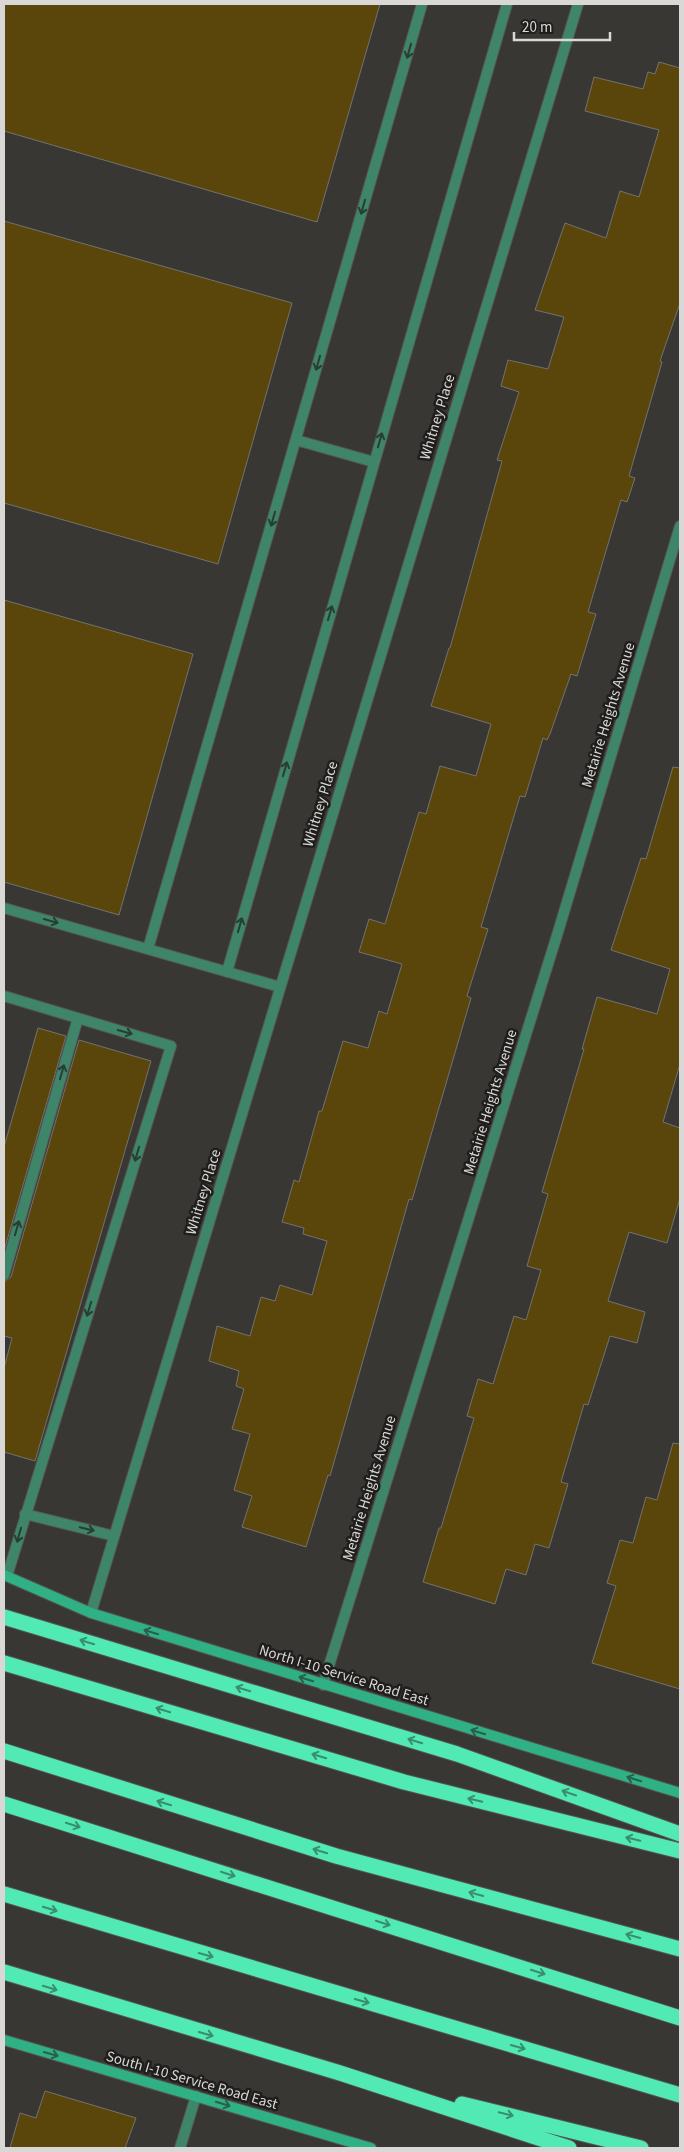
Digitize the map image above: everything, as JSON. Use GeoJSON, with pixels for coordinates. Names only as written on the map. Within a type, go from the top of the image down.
{"type":"FeatureCollection","features":[{"type":"Feature","properties":{"kind":"highway"},"geometry":{"type":"LineString","coordinates":[[4,1616],[457,1754],[680,1834]]}},
{"type":"Feature","properties":{"kind":"highway"},"geometry":{"type":"LineString","coordinates":[[4,1663],[404,1782],[680,1852]]}},
{"type":"Feature","properties":{"kind":"highway"},"geometry":{"type":"LineString","coordinates":[[4,1751],[336,1856],[680,1949]]}},
{"type":"Feature","properties":{"kind":"highway"},"geometry":{"type":"LineString","coordinates":[[4,1804],[680,2018]]}},
{"type":"Feature","properties":{"kind":"highway"},"geometry":{"type":"LineString","coordinates":[[4,1894],[680,2095]]}},
{"type":"Feature","properties":{"kind":"highway"},"geometry":{"type":"LineString","coordinates":[[4,1972],[340,2073],[570,2148]]}},
{"type":"Feature","properties":{"kind":"highway"},"geometry":{"type":"LineString","coordinates":[[340,2073],[641,2148]]}},
{"type":"Feature","properties":{"kind":"street"},"geometry":{"type":"LineString","coordinates":[[148,949],[422,4]]}},
{"type":"Feature","properties":{"kind":"street"},"geometry":{"type":"LineString","coordinates":[[227,972],[507,4]]}},
{"type":"Feature","properties":{"kind":"street","name":"Whitney Place"},"geometry":{"type":"LineString","coordinates":[[91,1613],[578,4]]}},
{"type":"Feature","properties":{"kind":"street"},"geometry":{"type":"LineString","coordinates":[[296,440],[374,462]]}},
{"type":"Feature","properties":{"kind":"street","name":"Metairie Heights Avenue"},"geometry":{"type":"LineString","coordinates":[[323,1685],[558,932],[680,526]]}},
{"type":"Feature","properties":{"kind":"street"},"geometry":{"type":"LineString","coordinates":[[4,908],[280,987]]}},
{"type":"Feature","properties":{"kind":"street"},"geometry":{"type":"LineString","coordinates":[[4,996],[171,1046],[5,1575]]}},
{"type":"Feature","properties":{"kind":"street"},"geometry":{"type":"LineString","coordinates":[[4,1275],[78,1018]]}},
{"type":"Feature","properties":{"kind":"street"},"geometry":{"type":"LineString","coordinates":[[25,1514],[114,1536]]}},
{"type":"Feature","properties":{"kind":"street","name":"North I-10 Service Road East"},"geometry":{"type":"LineString","coordinates":[[5,1575],[91,1613],[680,1793]]}},
{"type":"Feature","properties":{"kind":"street","name":"South I-10 Service Road East"},"geometry":{"type":"LineString","coordinates":[[4,2040],[371,2148]]}},
{"type":"Feature","properties":{"kind":"street"},"geometry":{"type":"LineString","coordinates":[[180,2148],[196,2096]]}},
{"type":"Feature","properties":{"kind":"building"},"geometry":{"type":"Polygon","coordinates":[[[4,4],[380,4],[317,222],[4,131],[4,4]]]}},
{"type":"Feature","properties":{"kind":"building"},"geometry":{"type":"Polygon","coordinates":[[[659,62],[680,68],[680,303],[660,361],[662,362],[629,476],[635,478],[627,502],[621,500],[588,612],[596,614],[577,676],[571,674],[550,734],[547,740],[543,738],[525,797],[520,796],[481,927],[488,929],[467,996],[471,998],[412,1200],[409,1199],[330,1476],[328,1475],[306,1547],[242,1527],[252,1496],[234,1490],[250,1434],[232,1429],[244,1389],[236,1386],[239,1371],[209,1361],[217,1326],[250,1336],[261,1297],[275,1301],[280,1285],[312,1295],[327,1241],[303,1234],[304,1228],[282,1222],[294,1180],[299,1182],[319,1111],[322,1111],[343,1041],[368,1048],[379,1011],[387,1014],[402,964],[359,952],[369,919],[385,924],[419,812],[426,814],[440,766],[476,776],[491,724],[431,706],[450,648],[502,461],[497,460],[519,392],[501,386],[508,360],[548,369],[564,317],[535,310],[565,223],[606,238],[620,191],[639,197],[659,130],[585,111],[594,77],[643,89],[648,72],[655,74],[659,62]]]}},
{"type":"Feature","properties":{"kind":"building"},"geometry":{"type":"Polygon","coordinates":[[[4,221],[292,303],[218,564],[4,503],[4,221]]]}},
{"type":"Feature","properties":{"kind":"building"},"geometry":{"type":"Polygon","coordinates":[[[4,600],[193,654],[119,915],[4,882],[4,600]]]}},
{"type":"Feature","properties":{"kind":"building"},"geometry":{"type":"Polygon","coordinates":[[[673,767],[680,768],[680,1064],[663,1122],[680,1128],[680,1198],[667,1243],[629,1232],[608,1301],[645,1312],[637,1343],[610,1336],[588,1405],[584,1404],[561,1482],[568,1484],[549,1548],[535,1544],[526,1575],[506,1569],[495,1604],[423,1582],[474,1418],[467,1416],[478,1379],[493,1384],[514,1316],[526,1320],[541,1270],[527,1266],[548,1194],[542,1192],[584,1049],[582,1049],[597,997],[657,1014],[670,969],[611,950],[641,858],[646,859],[673,767]]]}},
{"type":"Feature","properties":{"kind":"building"},"geometry":{"type":"Polygon","coordinates":[[[38,1028],[66,1036],[4,1251],[4,1147],[38,1028]]]}},
{"type":"Feature","properties":{"kind":"building"},"geometry":{"type":"Polygon","coordinates":[[[79,1040],[151,1061],[35,1461],[4,1452],[4,1368],[12,1338],[4,1336],[4,1282],[11,1277],[79,1040]]]}},
{"type":"Feature","properties":{"kind":"building"},"geometry":{"type":"Polygon","coordinates":[[[673,1443],[680,1444],[680,1689],[592,1663],[616,1586],[607,1583],[620,1540],[633,1543],[646,1497],[657,1500],[673,1443]]]}},
{"type":"Feature","properties":{"kind":"building"},"geometry":{"type":"Polygon","coordinates":[[[45,2091],[136,2118],[125,2148],[10,2148],[20,2113],[36,2118],[45,2091]]]}}]}
